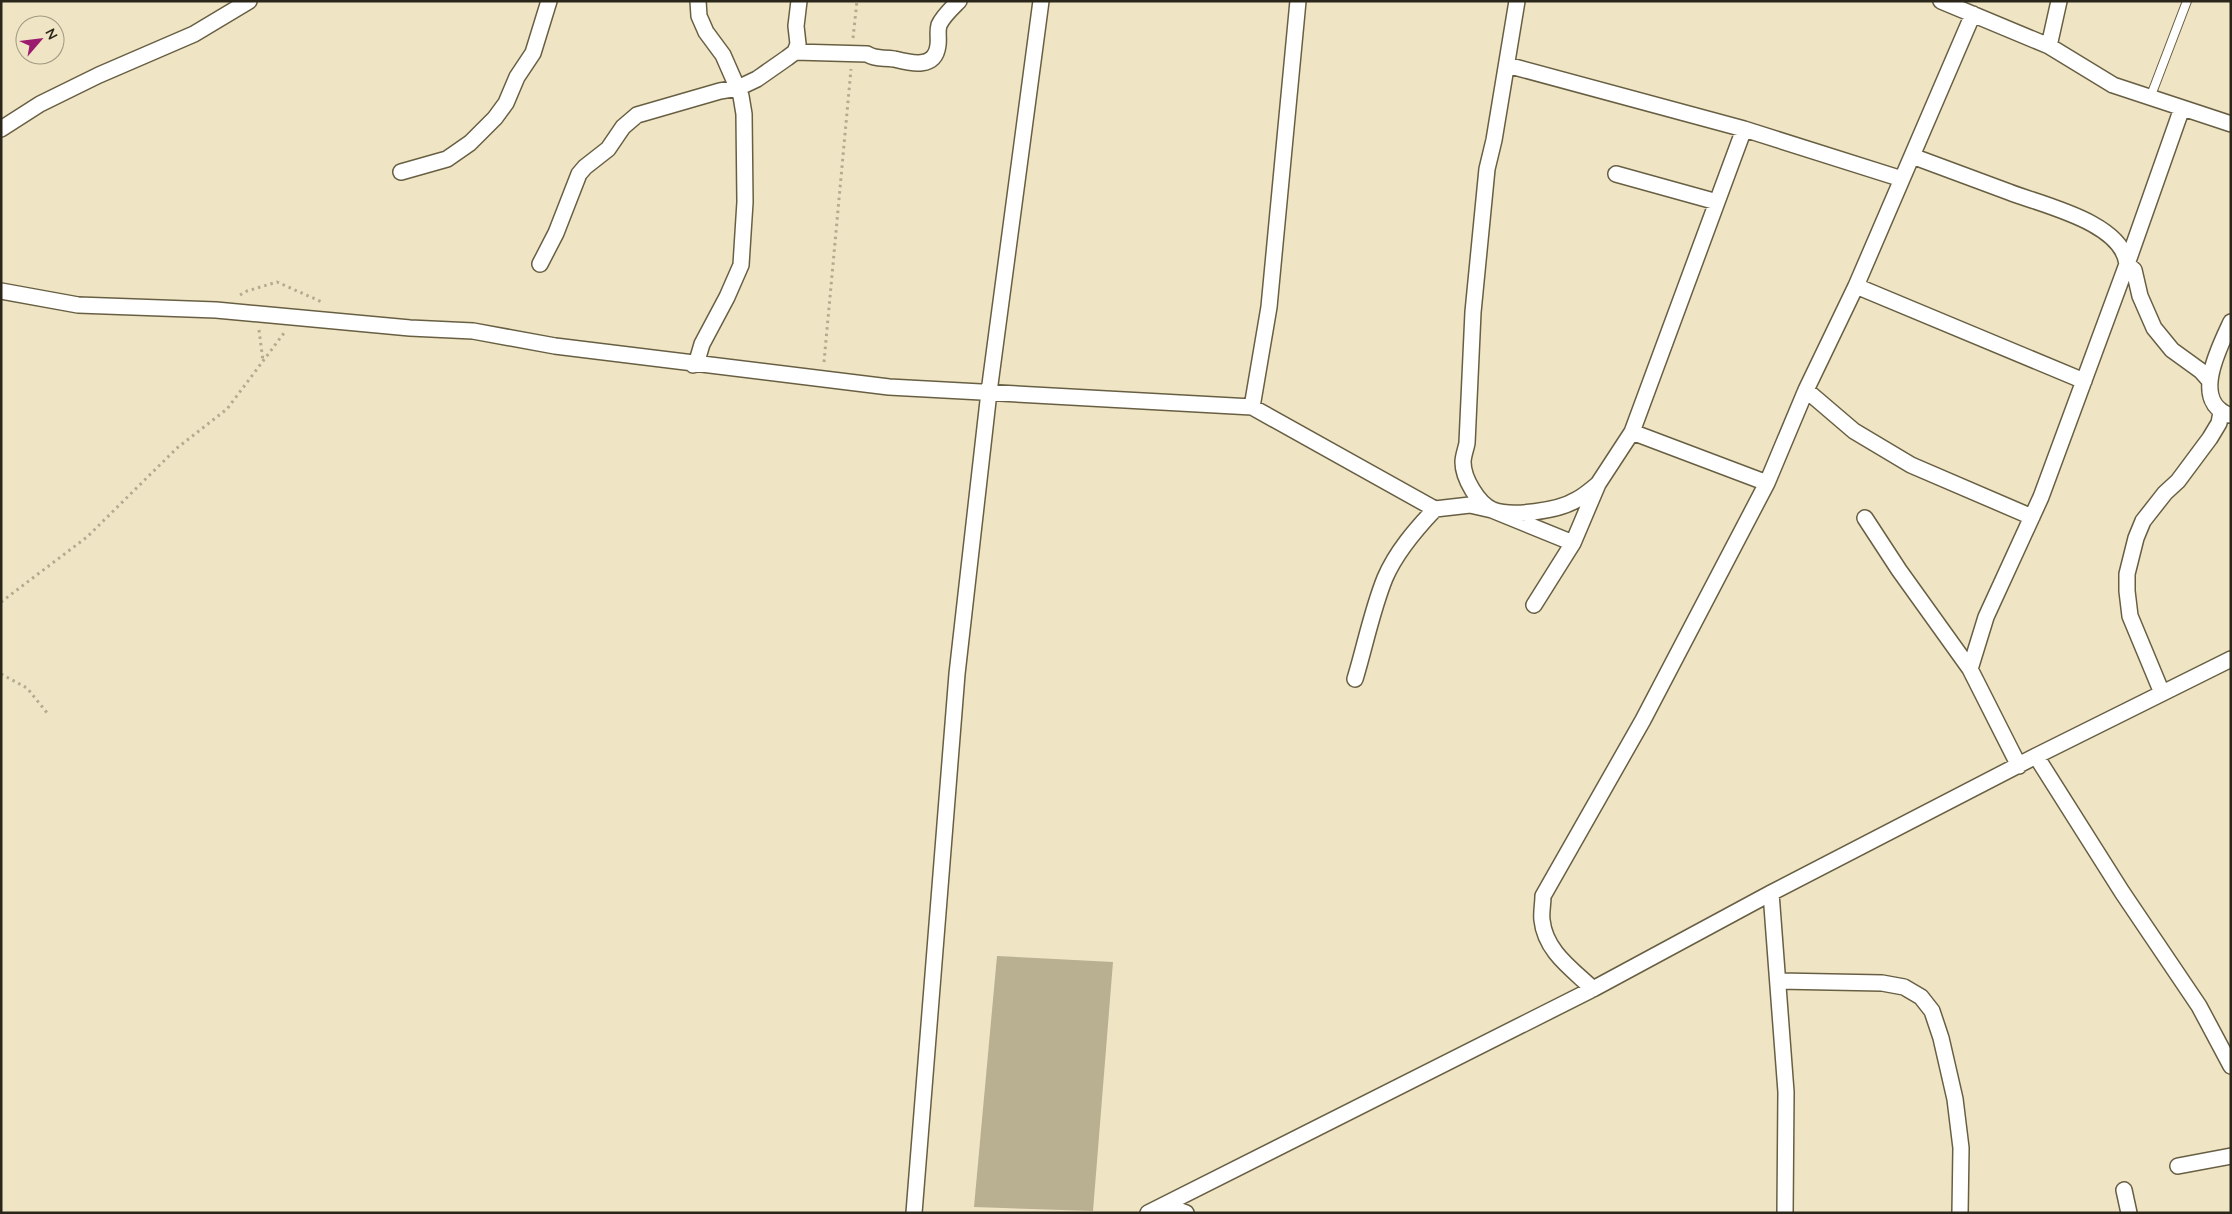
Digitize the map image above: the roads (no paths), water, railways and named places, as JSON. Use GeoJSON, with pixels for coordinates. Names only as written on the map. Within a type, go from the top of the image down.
{"type":"FeatureCollection","features":[{"type":"Feature","properties":{"kind":"street"},"geometry":{"type":"LineString","coordinates":[[1,129],[40,104],[99,75],[194,34],[249,1]]}},
{"type":"Feature","properties":{"kind":"street"},"geometry":{"type":"LineString","coordinates":[[401,172],[447,160],[470,143],[495,118],[506,103],[517,77],[533,52],[550,1]]}},
{"type":"Feature","properties":{"kind":"street"},"geometry":{"type":"LineString","coordinates":[[693,364],[697,361],[702,344],[727,297],[741,265],[745,194],[744,114],[741,96],[722,55],[706,32],[699,16],[698,1]]}},
{"type":"Feature","properties":{"kind":"street"},"geometry":{"type":"LineString","coordinates":[[540,264],[556,233],[579,174],[585,166],[608,149],[623,127],[637,115],[720,91],[738,88],[757,79],[795,52],[798,44],[796,26],[799,1]]}},
{"type":"Feature","properties":{"kind":"street"},"geometry":{"type":"LineString","coordinates":[[795,52],[867,54],[875,59],[892,58],[910,64],[928,61],[935,55],[938,46],[938,27],[948,12],[959,1]]}},
{"type":"Feature","properties":{"kind":"street"},"geometry":{"type":"LineString","coordinates":[[914,1213],[957,674],[989,392],[1041,1]]}},
{"type":"Feature","properties":{"kind":"street"},"geometry":{"type":"LineString","coordinates":[[1252,407],[1269,307],[1298,1]]}},
{"type":"Feature","properties":{"kind":"street"},"geometry":{"type":"LineString","coordinates":[[1517,1],[1487,168],[1473,312],[1467,443],[1463,462],[1468,482],[1477,497],[1492,510],[1573,543]]}},
{"type":"Feature","properties":{"kind":"street"},"geometry":{"type":"LineString","coordinates":[[1941,1],[2048,46],[2113,85],[2231,124]]}},
{"type":"Feature","properties":{"kind":"street"},"geometry":{"type":"LineString","coordinates":[[2048,46],[2059,1]]}},
{"type":"Feature","properties":{"kind":"street"},"geometry":{"type":"LineString","coordinates":[[1593,989],[1561,959],[1548,941],[1542,920],[1543,896],[1643,720],[1767,483],[1806,390],[1856,286],[1973,14]]}},
{"type":"Feature","properties":{"kind":"street"},"geometry":{"type":"LineString","coordinates":[[1507,65],[1744,129],[1902,179]]}},
{"type":"Feature","properties":{"kind":"street"},"geometry":{"type":"LineString","coordinates":[[1970,669],[1986,617],[2032,517],[2084,381],[2182,108]]}},
{"type":"Feature","properties":{"kind":"street"},"geometry":{"type":"LineString","coordinates":[[1534,605],[1573,543],[1598,484],[1632,432],[1744,129]]}},
{"type":"Feature","properties":{"kind":"street"},"geometry":{"type":"LineString","coordinates":[[1912,156],[2069,212],[2107,234],[2126,253],[2127,264],[2134,270],[2140,296],[2154,328],[2172,350],[2201,371],[2209,380]]}},
{"type":"Feature","properties":{"kind":"street"},"geometry":{"type":"LineString","coordinates":[[1616,174],[1717,202]]}},
{"type":"Feature","properties":{"kind":"street"},"geometry":{"type":"LineString","coordinates":[[1856,286],[2084,381]]}},
{"type":"Feature","properties":{"kind":"street"},"geometry":{"type":"LineString","coordinates":[[1,291],[78,304],[216,310],[410,328],[473,331],[555,346],[889,387],[1252,407],[1435,509],[1470,505],[1492,510],[1522,513],[1549,510],[1575,501],[1598,484]]}},
{"type":"Feature","properties":{"kind":"street"},"geometry":{"type":"LineString","coordinates":[[2162,693],[2130,616],[2127,574],[2136,538],[2143,521],[2165,493],[2178,481],[2226,414],[2210,396],[2209,380],[2231,322]]}},
{"type":"Feature","properties":{"kind":"street"},"geometry":{"type":"LineString","coordinates":[[1806,390],[1854,431],[1911,465],[2032,517]]}},
{"type":"Feature","properties":{"kind":"street"},"geometry":{"type":"LineString","coordinates":[[1632,432],[1767,483]]}},
{"type":"Feature","properties":{"kind":"street"},"geometry":{"type":"LineString","coordinates":[[1355,679],[1385,578],[1393,562],[1414,532],[1435,509]]}},
{"type":"Feature","properties":{"kind":"street"},"geometry":{"type":"LineString","coordinates":[[1866,518],[1899,570],[1970,669],[2020,766]]}},
{"type":"Feature","properties":{"kind":"street"},"geometry":{"type":"LineString","coordinates":[[1148,1213],[1593,989],[1772,893],[2020,766],[2036,756],[2231,659]]}},
{"type":"Feature","properties":{"kind":"street"},"geometry":{"type":"LineString","coordinates":[[2036,756],[2122,892],[2199,1006],[2231,1066]]}},
{"type":"Feature","properties":{"kind":"street"},"geometry":{"type":"LineString","coordinates":[[1772,893],[1786,1092],[1785,1213]]}},
{"type":"Feature","properties":{"kind":"street"},"geometry":{"type":"LineString","coordinates":[[1779,981],[1882,983],[1904,987],[1921,997],[1932,1011],[1942,1038],[1955,1099],[1961,1148],[1960,1213]]}},
{"type":"Feature","properties":{"kind":"street"},"geometry":{"type":"LineString","coordinates":[[2178,1166],[2231,1156]]}},
{"type":"Feature","properties":{"kind":"street"},"geometry":{"type":"LineString","coordinates":[[2124,1190],[2128,1213]]}},
{"type":"Feature","properties":{"kind":"street"},"geometry":{"type":"LineString","coordinates":[[1164,1205],[1186,1213]]}},
{"type":"Feature","properties":{"kind":"lane"},"geometry":{"type":"LineString","coordinates":[[2150,98],[2187,1]]}}]}
